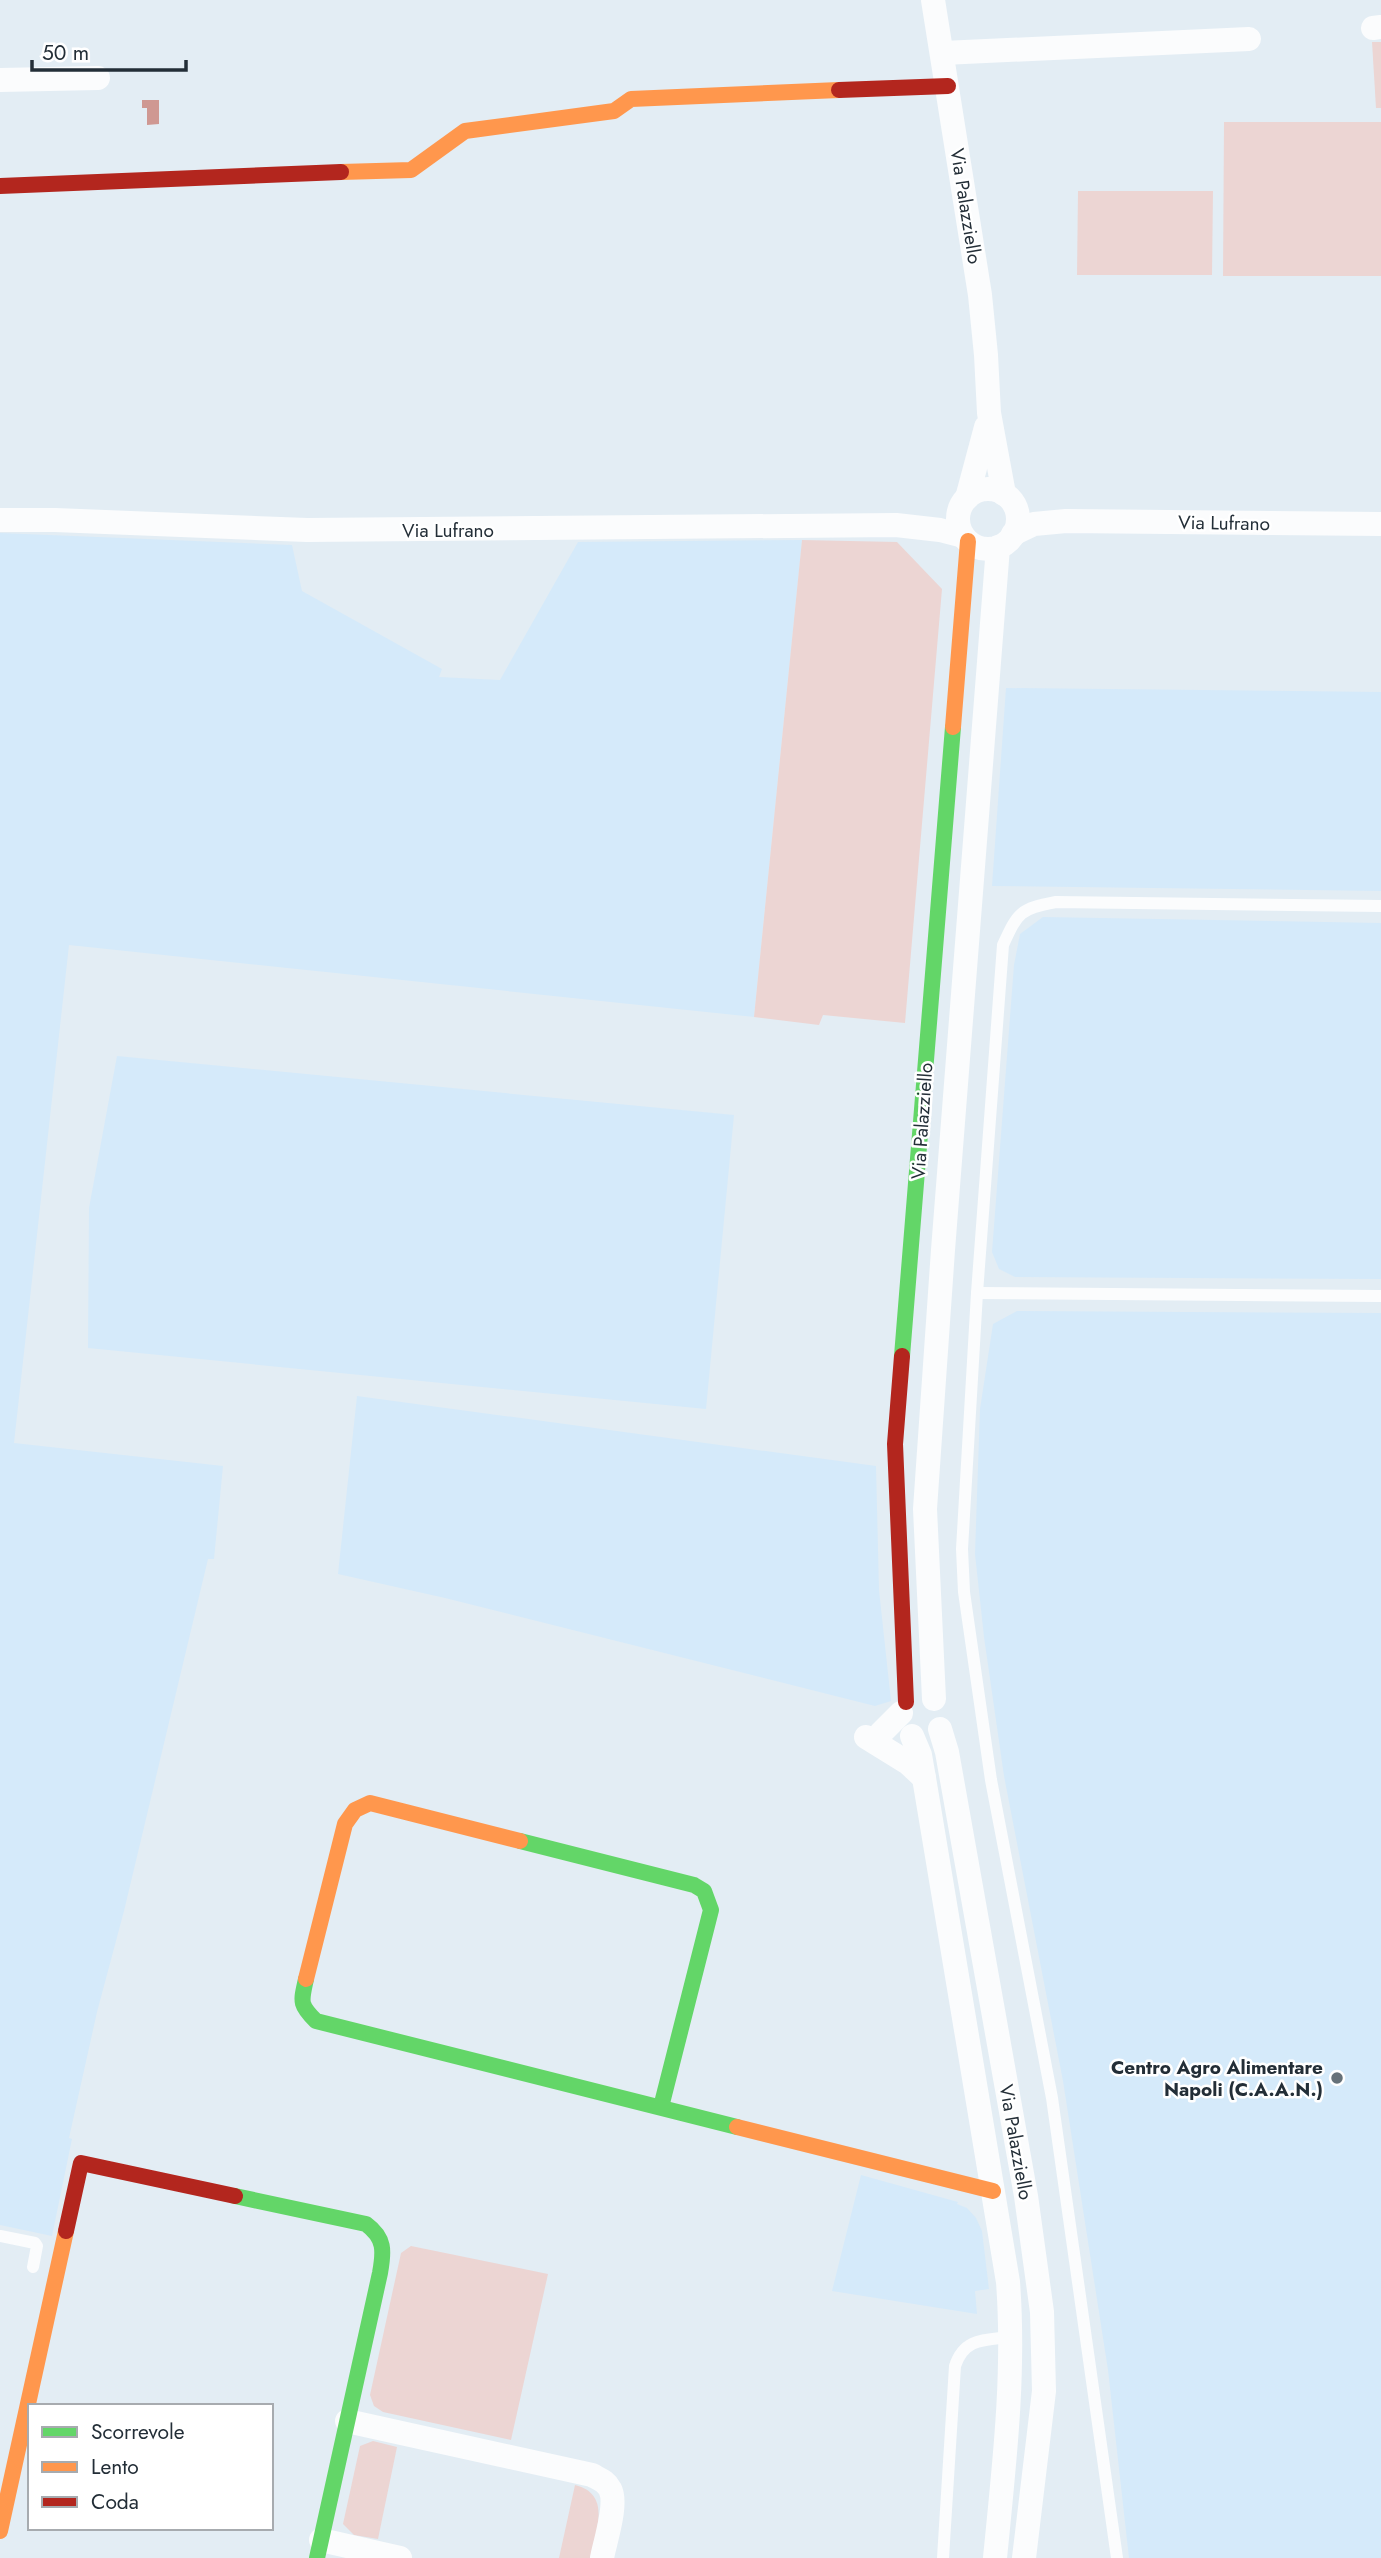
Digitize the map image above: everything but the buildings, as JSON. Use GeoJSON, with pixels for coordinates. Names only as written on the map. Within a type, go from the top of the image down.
{"type":"FeatureCollection","features":[{"type":"Feature","properties":{"kind":"street","name":"Via Palazziello"},"geometry":{"type":"LineString","coordinates":[[933,0],[980,295],[989,413],[1009,500]]}},
{"type":"Feature","properties":{"kind":"street"},"geometry":{"type":"LineString","coordinates":[[943,53],[1249,39]]}},
{"type":"Feature","properties":{"kind":"street"},"geometry":{"type":"LineString","coordinates":[[0,80],[98,78]]}},
{"type":"Feature","properties":{"kind":"street"},"geometry":{"type":"LineString","coordinates":[[0,186],[411,170],[465,131],[614,111],[631,99],[948,86]]}},
{"type":"Feature","properties":{"kind":"street","name":"Via Palazziello"},"geometry":{"type":"LineString","coordinates":[[963,503],[983,443],[989,413]]}},
{"type":"Feature","properties":{"kind":"street"},"geometry":{"type":"LineString","coordinates":[[985,489],[995,489],[1009,500],[1066,521],[1034,524],[1006,540],[982,548],[966,538],[959,527],[963,503],[985,489]]}},
{"type":"Feature","properties":{"kind":"street"},"geometry":{"type":"LineString","coordinates":[[1006,540],[1017,515],[1009,500]]}},
{"type":"Feature","properties":{"kind":"street","name":"Via Lufrano"},"geometry":{"type":"LineString","coordinates":[[896,525],[963,503]]}},
{"type":"Feature","properties":{"kind":"street","name":"Via Lufrano"},"geometry":{"type":"LineString","coordinates":[[0,520],[306,530],[896,525],[940,530],[966,538]]}},
{"type":"Feature","properties":{"kind":"street","name":"Via Lufrano"},"geometry":{"type":"LineString","coordinates":[[1066,521],[1381,524]]}},
{"type":"Feature","properties":{"kind":"street","name":"Via Palazziello"},"geometry":{"type":"LineString","coordinates":[[966,538],[895,1444],[905,1720],[920,1755],[1008,2282],[1010,2411],[995,2558]]}},
{"type":"Feature","properties":{"kind":"street","name":"Via Palazziello"},"geometry":{"type":"LineString","coordinates":[[934,1699],[925,1509],[943,1250],[1006,540]]}},
{"type":"Feature","properties":{"kind":"street"},"geometry":{"type":"LineString","coordinates":[[919,1695],[934,1699],[943,1709],[943,1723],[940,1729],[927,1738],[905,1720],[919,1695]]}},
{"type":"Feature","properties":{"kind":"street","name":"Via Palazziello"},"geometry":{"type":"LineString","coordinates":[[940,1729],[947,1752],[1026,2196],[1042,2312],[1044,2391],[1024,2558]]}},
{"type":"Feature","properties":{"kind":"street"},"geometry":{"type":"LineString","coordinates":[[866,1737],[908,1763],[924,1778]]}},
{"type":"Feature","properties":{"kind":"street"},"geometry":{"type":"LineString","coordinates":[[661,2107],[711,1910],[704,1891],[694,1885],[370,1803],[363,1804],[351,1814],[345,1824],[301,2000],[309,2016],[317,2021],[993,2191]]}},
{"type":"Feature","properties":{"kind":"street"},"geometry":{"type":"LineString","coordinates":[[0,2531],[81,2163],[366,2224],[378,2232],[384,2247],[319,2549],[400,2558]]}},
{"type":"Feature","properties":{"kind":"street"},"geometry":{"type":"LineString","coordinates":[[347,2421],[592,2475],[610,2488],[613,2501],[602,2558]]}},
{"type":"Feature","properties":{"kind":"lane"},"geometry":{"type":"LineString","coordinates":[[1116,2558],[1052,2098],[991,1780],[964,1592],[962,1549],[977,1293],[1003,945],[1015,920],[1029,907],[1056,902],[1381,906]]}},
{"type":"Feature","properties":{"kind":"lane"},"geometry":{"type":"LineString","coordinates":[[977,1293],[1381,1296]]}},
{"type":"Feature","properties":{"kind":"lane"},"geometry":{"type":"LineString","coordinates":[[0,2236],[34,2243],[37,2246],[33,2267]]}},
{"type":"Feature","properties":{"kind":"lane"},"geometry":{"type":"LineString","coordinates":[[943,2558],[955,2366],[964,2347],[973,2342],[1010,2337]]}},
{"type":"Feature","properties":{"kind":"shaded area"},"geometry":{"type":"Polygon","coordinates":[[[1372,42],[1381,42],[1381,108],[1376,108],[1372,42]]]}},
{"type":"Feature","properties":{"kind":"shaded area"},"geometry":{"type":"Polygon","coordinates":[[[142,100],[159,100],[159,124],[147,125],[147,108],[142,108],[142,100]]]}},
{"type":"Feature","properties":{"kind":"shaded area"},"geometry":{"type":"Polygon","coordinates":[[[1224,122],[1381,122],[1381,276],[1223,276],[1224,122]]]}},
{"type":"Feature","properties":{"kind":"shaded area"},"geometry":{"type":"Polygon","coordinates":[[[1078,191],[1213,191],[1212,275],[1077,275],[1078,191]]]}},
{"type":"Feature","properties":{"kind":"shaded area"},"geometry":{"type":"Polygon","coordinates":[[[0,533],[292,545],[302,591],[442,669],[439,677],[500,680],[578,542],[802,540],[754,1017],[69,945],[14,1443],[223,1466],[214,1559],[208,1559],[124,1911],[97,2012],[69,2138],[72,2139],[52,2236],[0,2225],[0,533]]]}},
{"type":"Feature","properties":{"kind":"shaded area"},"geometry":{"type":"Polygon","coordinates":[[[802,540],[897,542],[942,589],[905,1023],[823,1015],[819,1025],[754,1017],[802,540]]]}},
{"type":"Feature","properties":{"kind":"shaded area"},"geometry":{"type":"Polygon","coordinates":[[[1006,688],[1381,692],[1381,891],[992,886],[1006,688]]]}},
{"type":"Feature","properties":{"kind":"shaded area"},"geometry":{"type":"Polygon","coordinates":[[[1043,917],[1381,923],[1381,1279],[1015,1277],[999,1269],[992,1252],[1014,965],[1020,934],[1043,917]]]}},
{"type":"Feature","properties":{"kind":"shaded area"},"geometry":{"type":"Polygon","coordinates":[[[117,1056],[734,1115],[706,1409],[88,1348],[89,1208],[117,1056]]]}},
{"type":"Feature","properties":{"kind":"shaded area"},"geometry":{"type":"Polygon","coordinates":[[[1017,1311],[1381,1313],[1381,2558],[1129,2558],[1108,2370],[1063,2081],[1004,1776],[975,1554],[980,1409],[993,1324],[1017,1311]]]}},
{"type":"Feature","properties":{"kind":"shaded area"},"geometry":{"type":"Polygon","coordinates":[[[357,1396],[876,1466],[879,1590],[891,1701],[875,1706],[445,1598],[338,1574],[357,1396]]]}},
{"type":"Feature","properties":{"kind":"shaded area"},"geometry":{"type":"Polygon","coordinates":[[[861,2175],[958,2202],[957,2204],[967,2208],[976,2218],[982,2231],[989,2289],[975,2291],[977,2314],[832,2291],[861,2175]]]}},
{"type":"Feature","properties":{"kind":"shaded area"},"geometry":{"type":"Polygon","coordinates":[[[411,2246],[548,2274],[511,2440],[383,2412],[374,2406],[370,2395],[401,2253],[411,2246]]]}},
{"type":"Feature","properties":{"kind":"shaded area"},"geometry":{"type":"Polygon","coordinates":[[[373,2441],[397,2447],[378,2539],[354,2535],[343,2524],[360,2446],[373,2441]]]}},
{"type":"Feature","properties":{"kind":"shaded area"},"geometry":{"type":"Polygon","coordinates":[[[575,2485],[594,2496],[598,2505],[598,2525],[590,2558],[559,2558],[575,2485]]]}},
{"type":"Feature","properties":{"kind":"traffic: fast"},"geometry":{"type":"LineString","coordinates":[[902,1356],[953,727]]}},
{"type":"Feature","properties":{"kind":"traffic: fast"},"geometry":{"type":"LineString","coordinates":[[520,1841],[694,1885],[704,1891],[711,1910],[661,2107]]}},
{"type":"Feature","properties":{"kind":"traffic: fast"},"geometry":{"type":"LineString","coordinates":[[306,1979],[303,2002],[316,2021],[737,2127]]}},
{"type":"Feature","properties":{"kind":"traffic: fast"},"geometry":{"type":"LineString","coordinates":[[235,2196],[366,2224],[377,2234],[382,2246],[380,2273],[317,2558]]}},
{"type":"Feature","properties":{"kind":"traffic: slow"},"geometry":{"type":"LineString","coordinates":[[341,172],[411,170],[465,131],[614,111],[631,99],[839,90]]}},
{"type":"Feature","properties":{"kind":"traffic: slow"},"geometry":{"type":"LineString","coordinates":[[953,727],[968,541]]}},
{"type":"Feature","properties":{"kind":"traffic: slow"},"geometry":{"type":"LineString","coordinates":[[306,1979],[345,1824],[355,1810],[370,1803],[520,1841]]}},
{"type":"Feature","properties":{"kind":"traffic: slow"},"geometry":{"type":"LineString","coordinates":[[737,2127],[993,2191]]}},
{"type":"Feature","properties":{"kind":"traffic: slow"},"geometry":{"type":"LineString","coordinates":[[0,2531],[66,2231]]}},
{"type":"Feature","properties":{"kind":"traffic: jam"},"geometry":{"type":"LineString","coordinates":[[839,90],[948,86]]}},
{"type":"Feature","properties":{"kind":"traffic: jam"},"geometry":{"type":"LineString","coordinates":[[0,186],[341,172]]}},
{"type":"Feature","properties":{"kind":"traffic: jam"},"geometry":{"type":"LineString","coordinates":[[902,1356],[895,1444],[906,1702]]}},
{"type":"Feature","properties":{"kind":"traffic: jam"},"geometry":{"type":"LineString","coordinates":[[66,2231],[81,2163],[235,2196]]}},
{"type":"Feature","properties":{"kind":"place","name":"Centro Agro Alimentare Napoli (C.A.A.N.)"},"geometry":{"type":"Point","coordinates":[1337,2078]}}]}
